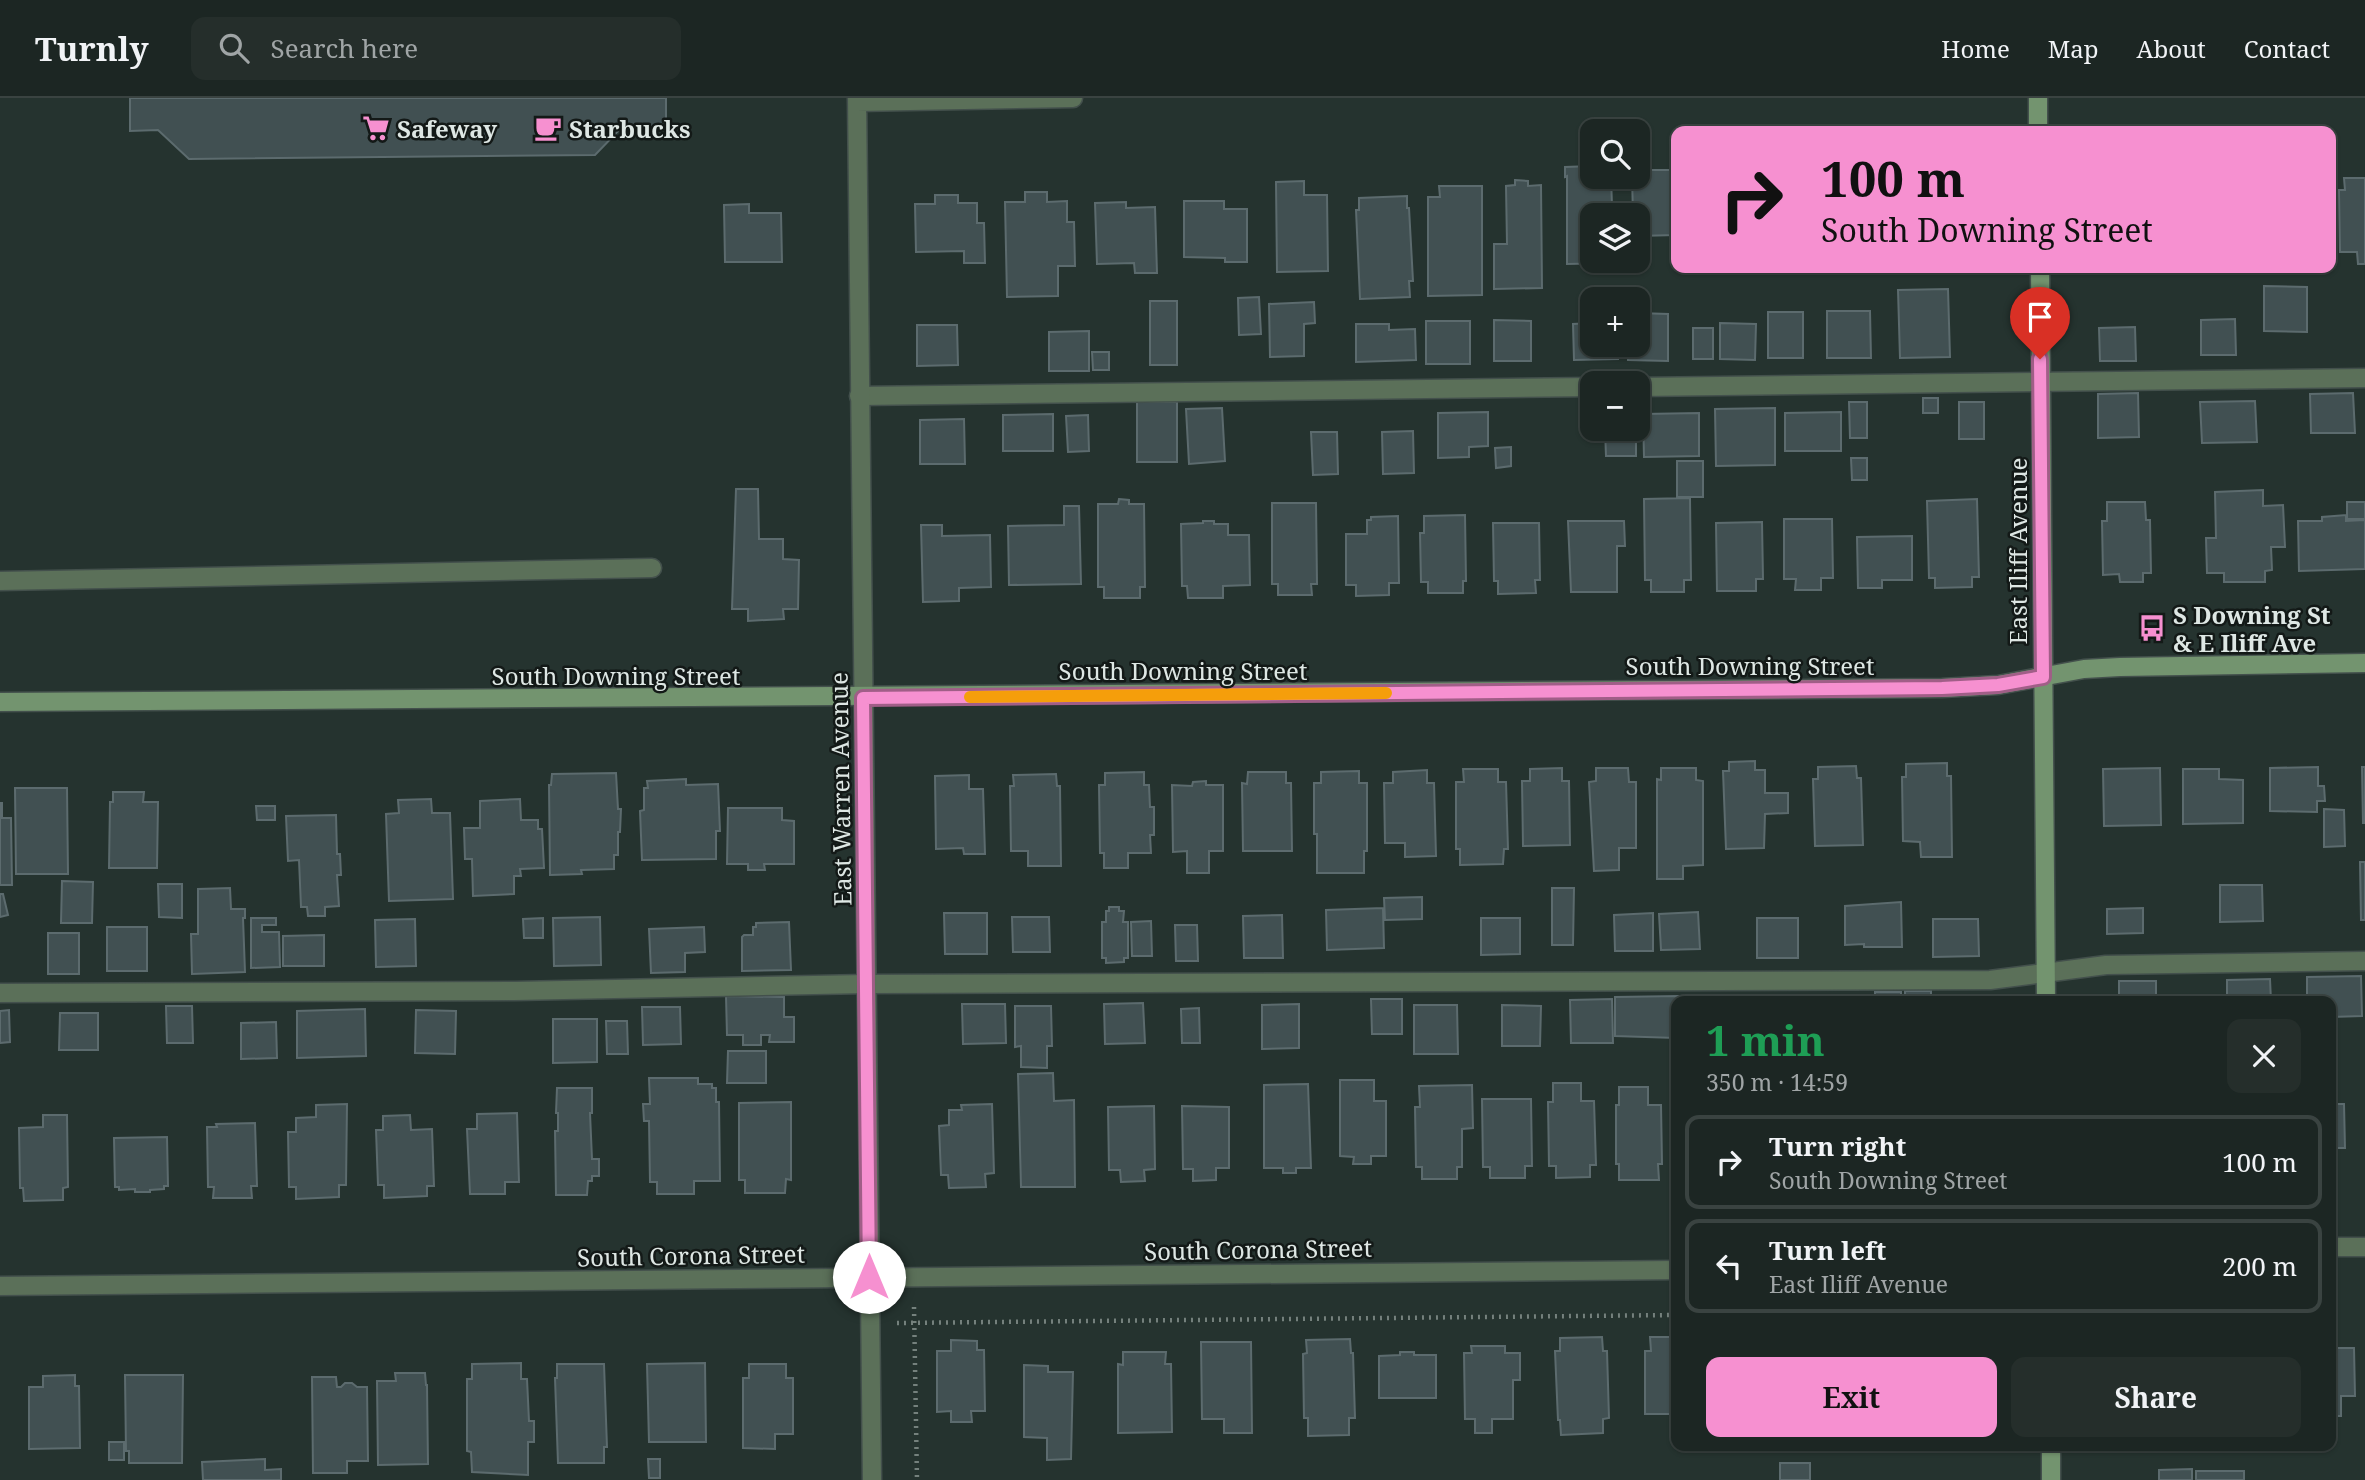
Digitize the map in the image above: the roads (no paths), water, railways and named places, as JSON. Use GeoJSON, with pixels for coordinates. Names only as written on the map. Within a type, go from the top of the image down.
{"type":"FeatureCollection","features":[{"type":"Feature","properties":{"kind":"street"},"geometry":{"type":"LineString","coordinates":[[857,100],[1073,98]]}},
{"type":"Feature","properties":{"kind":"street"},"geometry":{"type":"LineString","coordinates":[[2038,98],[2038,126]]}},
{"type":"Feature","properties":{"kind":"street","name":"East Warren Avenue"},"geometry":{"type":"LineString","coordinates":[[857,100],[872,1480]]}},
{"type":"Feature","properties":{"kind":"street","name":"East Iliff Avenue"},"geometry":{"type":"LineString","coordinates":[[2040,273],[2046,996]]}},
{"type":"Feature","properties":{"kind":"street"},"geometry":{"type":"LineString","coordinates":[[1650,387],[2365,378]]}},
{"type":"Feature","properties":{"kind":"street"},"geometry":{"type":"LineString","coordinates":[[859,396],[1580,387]]}},
{"type":"Feature","properties":{"kind":"street"},"geometry":{"type":"LineString","coordinates":[[0,581],[652,568]]}},
{"type":"Feature","properties":{"kind":"street","name":"South Downing Street"},"geometry":{"type":"LineString","coordinates":[[0,702],[863,698],[1942,688],[1998,685],[2084,669],[2365,663]]}},
{"type":"Feature","properties":{"kind":"street"},"geometry":{"type":"LineString","coordinates":[[0,993],[515,991],[866,984],[1990,980],[2106,965],[2365,961]]}},
{"type":"Feature","properties":{"kind":"street"},"geometry":{"type":"LineString","coordinates":[[2336,1247],[2365,1247]]}},
{"type":"Feature","properties":{"kind":"street","name":"South Corona Street"},"geometry":{"type":"LineString","coordinates":[[0,1286],[1671,1270]]}},
{"type":"Feature","properties":{"kind":"street"},"geometry":{"type":"LineString","coordinates":[[2051,1451],[2051,1480]]}},
{"type":"Feature","properties":{"kind":"place","name":"Safeway"},"geometry":{"type":"Point","coordinates":[376,128]}},
{"type":"Feature","properties":{"kind":"place","name":"Starbucks"},"geometry":{"type":"Point","coordinates":[548,128]}},
{"type":"Feature","properties":{"kind":"place","name":"S Downing St & E Iliff Ave"},"geometry":{"type":"Point","coordinates":[2152,628]}}]}
